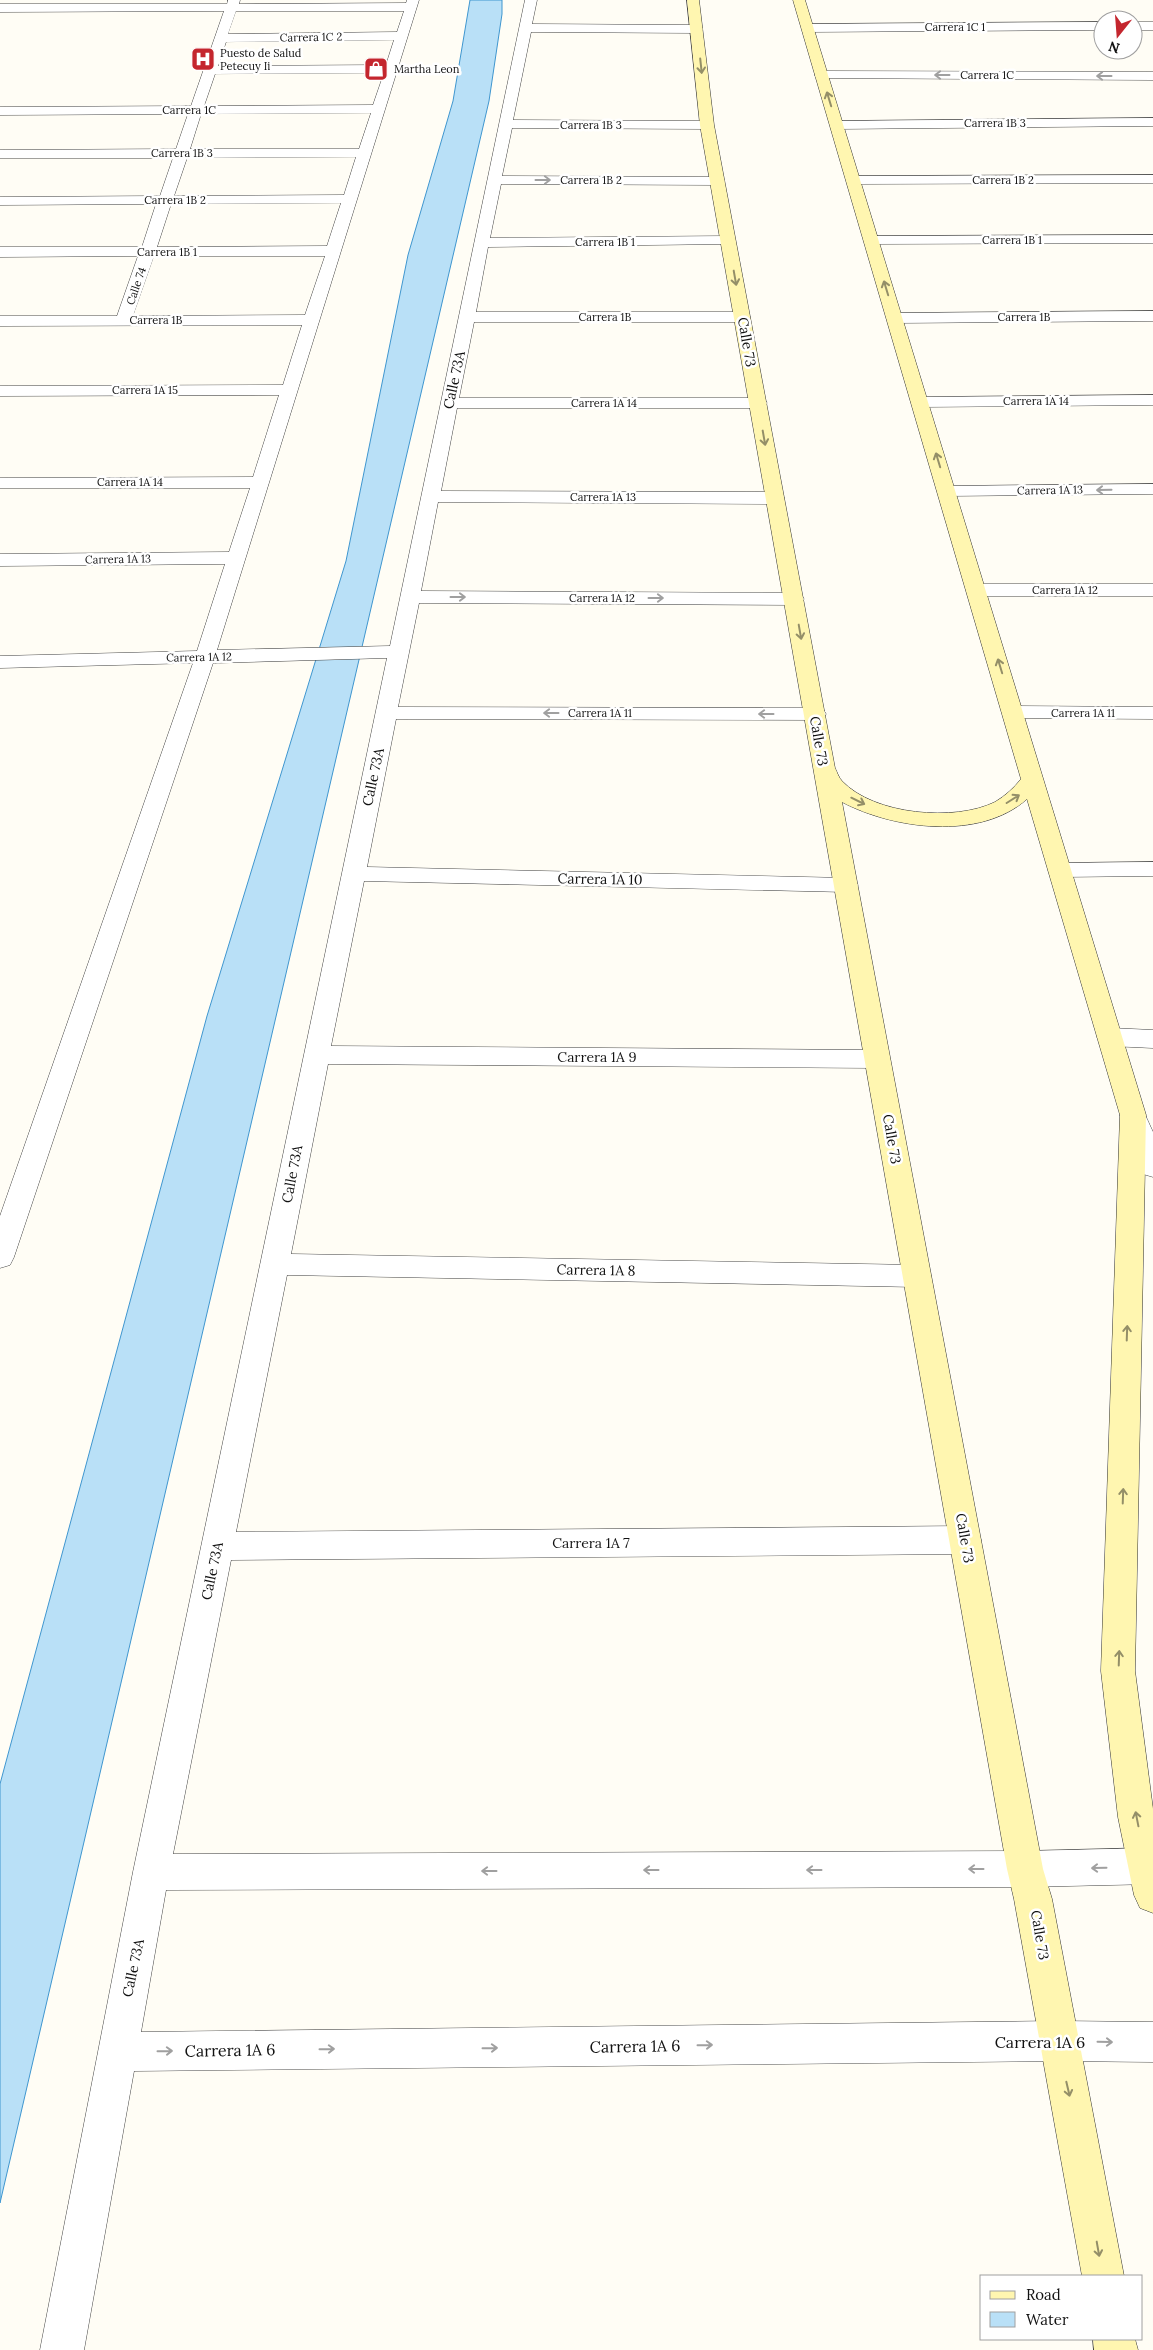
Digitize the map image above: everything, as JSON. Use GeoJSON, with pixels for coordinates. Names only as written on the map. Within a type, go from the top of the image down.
{"type":"FeatureCollection","features":[{"type":"Feature","properties":{"kind":"main road","name":"Calle 73"},"geometry":{"type":"LineString","coordinates":[[692,0],[697,29],[707,125],[965,1540],[1103,2275]]}},
{"type":"Feature","properties":{"kind":"main road"},"geometry":{"type":"LineString","coordinates":[[799,0],[1014,712],[1133,1115],[1118,1671],[1136,1817],[1151,1876]]}},
{"type":"Feature","properties":{"kind":"main road"},"geometry":{"type":"LineString","coordinates":[[824,768],[832,785],[853,800],[881,811],[912,818],[944,820],[975,816],[1001,807],[1021,794],[1033,779]]}},
{"type":"Feature","properties":{"kind":"street","name":"Calle 73A"},"geometry":{"type":"LineString","coordinates":[[62,2350],[148,1889],[386,713],[389,653],[410,597],[531,0]]}},
{"type":"Feature","properties":{"kind":"street"},"geometry":{"type":"LineString","coordinates":[[0,8],[82,4],[412,3],[205,658],[0,1257]]}},
{"type":"Feature","properties":{"kind":"street","name":"Calle 74"},"geometry":{"type":"LineString","coordinates":[[124,320],[233,4]]}},
{"type":"Feature","properties":{"kind":"street","name":"Carrera 1C 1"},"geometry":{"type":"LineString","coordinates":[[808,28],[1093,26]]}},
{"type":"Feature","properties":{"kind":"street"},"geometry":{"type":"LineString","coordinates":[[525,28],[697,29]]}},
{"type":"Feature","properties":{"kind":"street","name":"Carrera 1C 2"},"geometry":{"type":"LineString","coordinates":[[221,38],[401,36]]}},
{"type":"Feature","properties":{"kind":"street"},"geometry":{"type":"LineString","coordinates":[[210,70],[391,69]]}},
{"type":"Feature","properties":{"kind":"street","name":"Carrera 1C"},"geometry":{"type":"LineString","coordinates":[[821,75],[1153,76]]}},
{"type":"Feature","properties":{"kind":"street","name":"Carrera 1C"},"geometry":{"type":"LineString","coordinates":[[0,111],[378,109]]}},
{"type":"Feature","properties":{"kind":"street"},"geometry":{"type":"LineString","coordinates":[[0,168],[4,154],[30,111]]}},
{"type":"Feature","properties":{"kind":"street","name":"Carrera 1B 3"},"geometry":{"type":"LineString","coordinates":[[837,124],[1153,122]]}},
{"type":"Feature","properties":{"kind":"street","name":"Carrera 1B 3"},"geometry":{"type":"LineString","coordinates":[[506,124],[707,125]]}},
{"type":"Feature","properties":{"kind":"street","name":"Carrera 1B 3"},"geometry":{"type":"LineString","coordinates":[[4,154],[365,153]]}},
{"type":"Feature","properties":{"kind":"street","name":"Carrera 1B 2"},"geometry":{"type":"LineString","coordinates":[[853,180],[1153,179]]}},
{"type":"Feature","properties":{"kind":"street","name":"Carrera 1B 2"},"geometry":{"type":"LineString","coordinates":[[494,180],[718,181]]}},
{"type":"Feature","properties":{"kind":"street","name":"Carrera 1B 2"},"geometry":{"type":"LineString","coordinates":[[0,201],[350,199]]}},
{"type":"Feature","properties":{"kind":"street","name":"Carrera 1B 1"},"geometry":{"type":"LineString","coordinates":[[872,240],[1153,239]]}},
{"type":"Feature","properties":{"kind":"street","name":"Carrera 1B 1"},"geometry":{"type":"LineString","coordinates":[[482,243],[728,240]]}},
{"type":"Feature","properties":{"kind":"street","name":"Carrera 1B 1"},"geometry":{"type":"LineString","coordinates":[[0,252],[334,251]]}},
{"type":"Feature","properties":{"kind":"street","name":"Carrera 1B"},"geometry":{"type":"LineString","coordinates":[[894,318],[1153,316]]}},
{"type":"Feature","properties":{"kind":"street","name":"Carrera 1B"},"geometry":{"type":"LineString","coordinates":[[467,317],[742,317]]}},
{"type":"Feature","properties":{"kind":"street","name":"Carrera 1B"},"geometry":{"type":"LineString","coordinates":[[0,321],[312,320]]}},
{"type":"Feature","properties":{"kind":"street","name":"Carrera 1A 15"},"geometry":{"type":"LineString","coordinates":[[0,391],[290,390]]}},
{"type":"Feature","properties":{"kind":"street","name":"Carrera 1A 14"},"geometry":{"type":"LineString","coordinates":[[920,402],[1153,400]]}},
{"type":"Feature","properties":{"kind":"street","name":"Carrera 1A 14"},"geometry":{"type":"LineString","coordinates":[[449,403],[758,404]]}},
{"type":"Feature","properties":{"kind":"street","name":"Carrera 1A 14"},"geometry":{"type":"LineString","coordinates":[[0,483],[261,482]]}},
{"type":"Feature","properties":{"kind":"street","name":"Carrera 1A 13"},"geometry":{"type":"LineString","coordinates":[[947,491],[1153,489]]}},
{"type":"Feature","properties":{"kind":"street","name":"Carrera 1A 13"},"geometry":{"type":"LineString","coordinates":[[430,496],[775,498]]}},
{"type":"Feature","properties":{"kind":"street","name":"Carrera 1A 13"},"geometry":{"type":"LineString","coordinates":[[0,560],[236,558]]}},
{"type":"Feature","properties":{"kind":"street","name":"Carrera 1A 12"},"geometry":{"type":"LineString","coordinates":[[977,590],[1153,590]]}},
{"type":"Feature","properties":{"kind":"street","name":"Carrera 1A 12"},"geometry":{"type":"LineString","coordinates":[[410,597],[794,599]]}},
{"type":"Feature","properties":{"kind":"street","name":"Carrera 1A 12"},"geometry":{"type":"LineString","coordinates":[[0,662],[389,653]]}},
{"type":"Feature","properties":{"kind":"street","name":"Carrera 1A 11"},"geometry":{"type":"LineString","coordinates":[[1014,712],[1153,712]]}},
{"type":"Feature","properties":{"kind":"street","name":"Carrera 1A 11"},"geometry":{"type":"LineString","coordinates":[[386,713],[815,714]]}},
{"type":"Feature","properties":{"kind":"street"},"geometry":{"type":"LineString","coordinates":[[1060,870],[1153,869]]}},
{"type":"Feature","properties":{"kind":"street","name":"Carrera 1A 10"},"geometry":{"type":"LineString","coordinates":[[353,874],[846,885]]}},
{"type":"Feature","properties":{"kind":"street"},"geometry":{"type":"LineString","coordinates":[[1110,1038],[1153,1039]]}},
{"type":"Feature","properties":{"kind":"street","name":"Carrera 1A 9"},"geometry":{"type":"LineString","coordinates":[[317,1055],[878,1059]]}},
{"type":"Feature","properties":{"kind":"street"},"geometry":{"type":"LineString","coordinates":[[1133,1115],[1153,1167]]}},
{"type":"Feature","properties":{"kind":"street","name":"Carrera 1A 8"},"geometry":{"type":"LineString","coordinates":[[274,1264],[917,1276]]}},
{"type":"Feature","properties":{"kind":"street","name":"Carrera 1A 7"},"geometry":{"type":"LineString","coordinates":[[217,1546],[965,1540]]}},
{"type":"Feature","properties":{"kind":"street"},"geometry":{"type":"LineString","coordinates":[[148,1889],[1029,1884],[1151,1876]]}},
{"type":"Feature","properties":{"kind":"street","name":"Carrera 1A 6"},"geometry":{"type":"LineString","coordinates":[[119,2038],[1055,2025],[1153,2042]]}},
{"type":"Feature","properties":{"kind":"water"},"geometry":{"type":"Polygon","coordinates":[[[470,0],[502,0],[502,14],[489,101],[0,2203],[0,1784],[207,1016],[346,561],[408,255],[453,101],[470,0]]]}},
{"type":"Feature","properties":{"kind":"place","name":"Puesto de Salud Petecuy Ii"},"geometry":{"type":"Point","coordinates":[203,59]}},
{"type":"Feature","properties":{"kind":"place","name":"Martha Leon"},"geometry":{"type":"Point","coordinates":[376,69]}}]}
